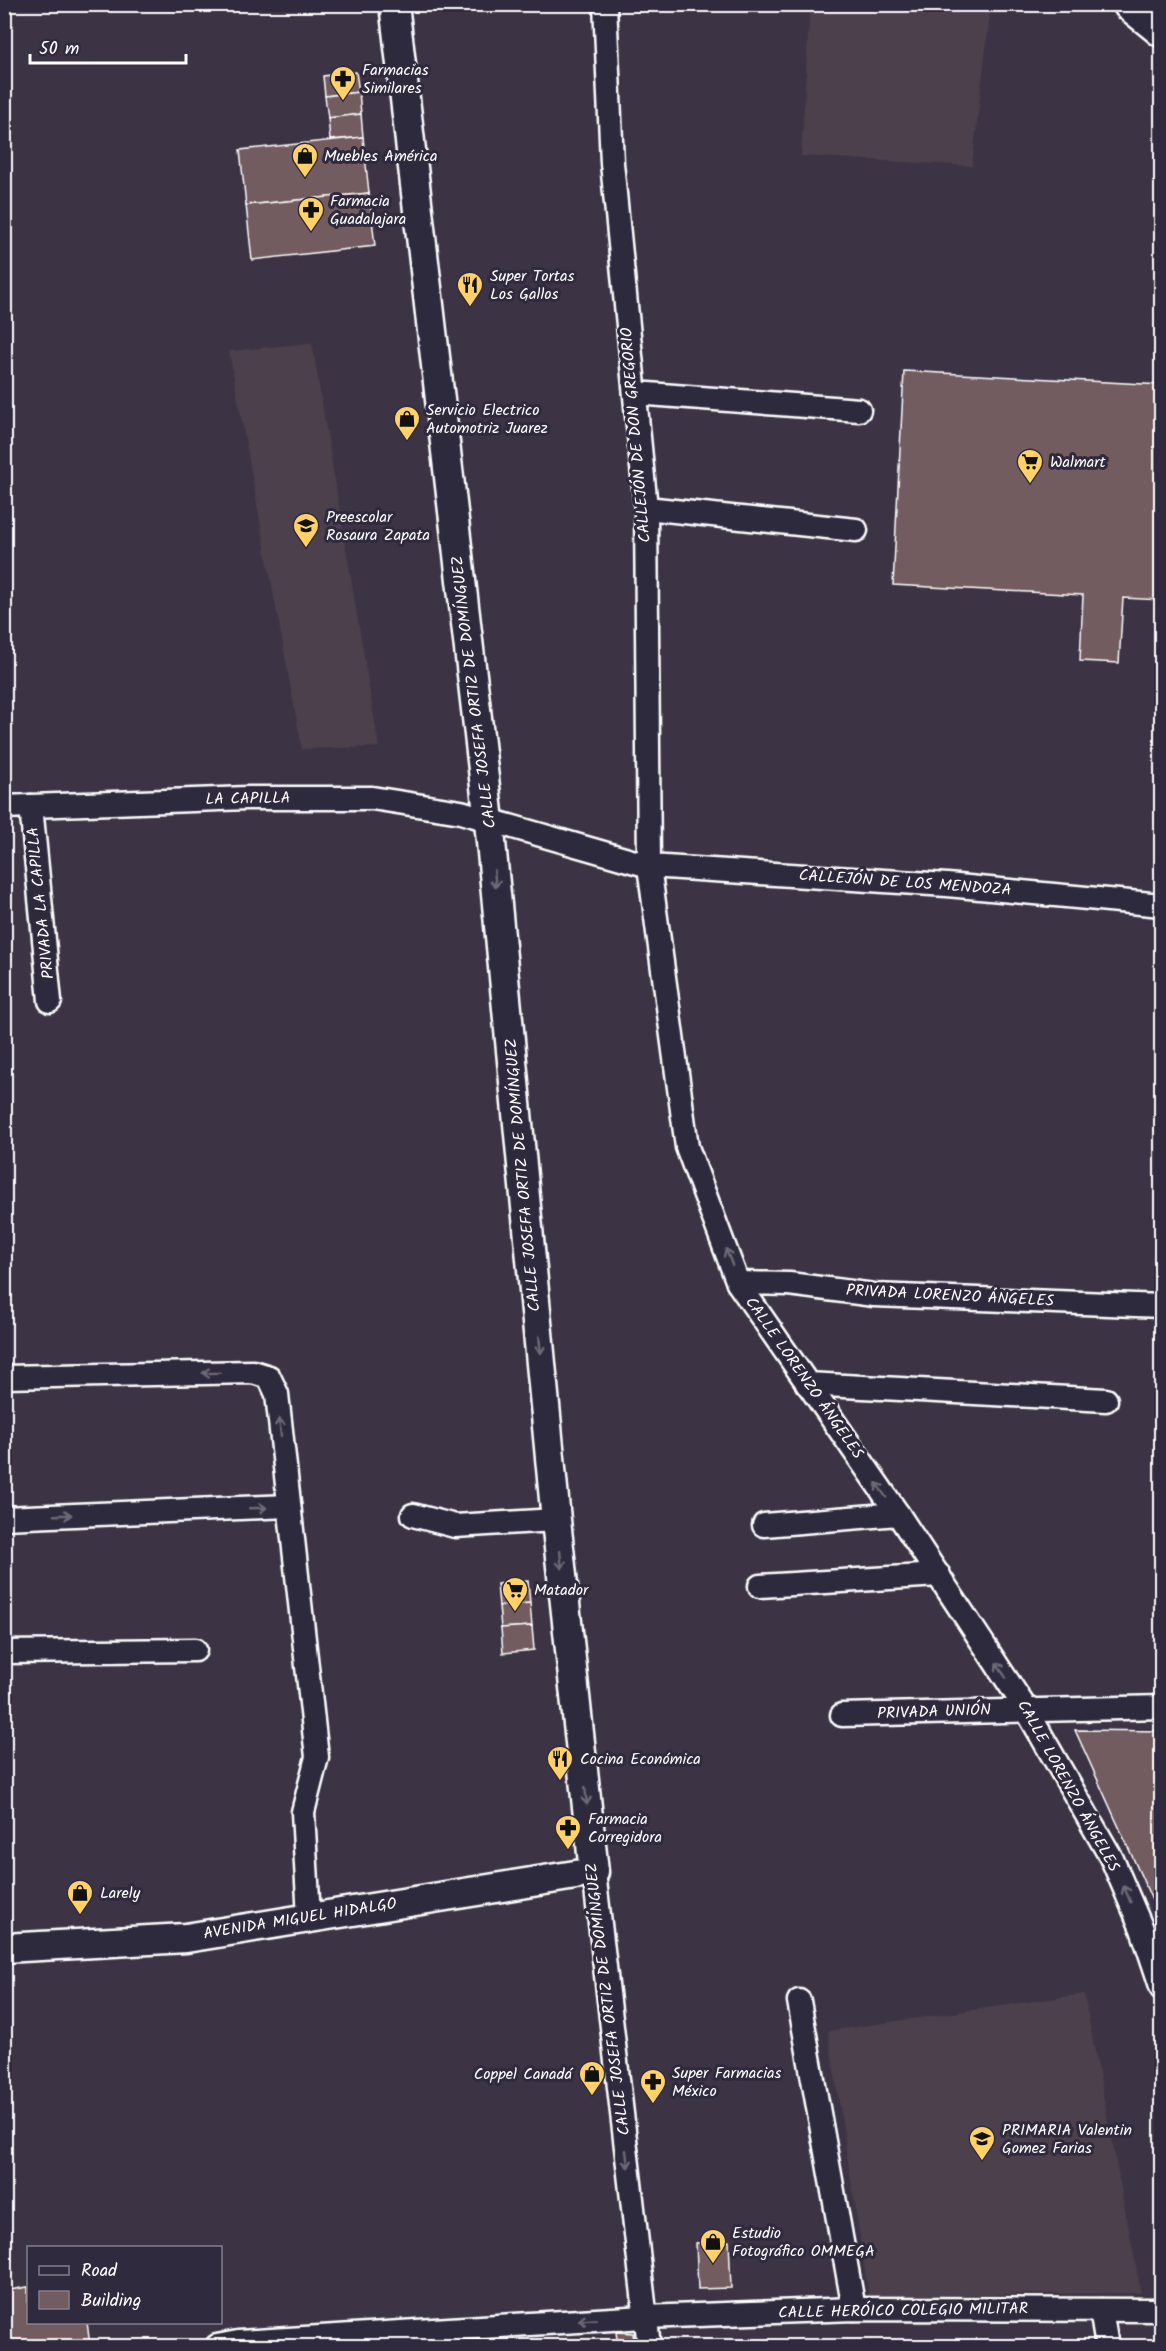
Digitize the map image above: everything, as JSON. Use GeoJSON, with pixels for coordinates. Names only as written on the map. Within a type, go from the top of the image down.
{"type":"FeatureCollection","features":[{"type":"Feature","properties":{"kind":"highway"},"geometry":{"type":"LineString","coordinates":[[1130,4],[1161,30]]}},
{"type":"Feature","properties":{"kind":"street","name":"CALLE JOSEFA ORTIZ DE DOMÍNGUEZ"},"geometry":{"type":"LineString","coordinates":[[394,4],[489,821],[556,1520],[649,2346]]}},
{"type":"Feature","properties":{"kind":"street","name":"CALLEJÓN DE DON GREGORIO"},"geometry":{"type":"LineString","coordinates":[[604,4],[612,162],[646,508],[649,866]]}},
{"type":"Feature","properties":{"kind":"street"},"geometry":{"type":"LineString","coordinates":[[635,393],[859,410]]}},
{"type":"Feature","properties":{"kind":"street"},"geometry":{"type":"LineString","coordinates":[[646,508],[856,530]]}},
{"type":"Feature","properties":{"kind":"street","name":"LA CAPILLA"},"geometry":{"type":"LineString","coordinates":[[4,807],[247,798],[372,798],[461,812],[489,821]]}},
{"type":"Feature","properties":{"kind":"street","name":"PRIVADA LA CAPILLA"},"geometry":{"type":"LineString","coordinates":[[31,806],[50,1001]]}},
{"type":"Feature","properties":{"kind":"street"},"geometry":{"type":"LineString","coordinates":[[489,821],[649,866]]}},
{"type":"Feature","properties":{"kind":"street","name":"CALLEJÓN DE LOS MENDOZA"},"geometry":{"type":"LineString","coordinates":[[649,866],[947,885],[1161,905]]}},
{"type":"Feature","properties":{"kind":"street","name":"CALLE LORENZO ÁNGELES"},"geometry":{"type":"LineString","coordinates":[[649,866],[687,1147],[738,1283],[898,1514],[1026,1709],[1152,1929],[1161,1989]]}},
{"type":"Feature","properties":{"kind":"street","name":"PRIVADA LORENZO ÁNGELES"},"geometry":{"type":"LineString","coordinates":[[738,1283],[789,1284],[874,1294],[1161,1306]]}},
{"type":"Feature","properties":{"kind":"street"},"geometry":{"type":"LineString","coordinates":[[4,1377],[253,1372],[269,1377],[277,1394],[317,1757],[303,1812],[309,1917]]}},
{"type":"Feature","properties":{"kind":"street"},"geometry":{"type":"LineString","coordinates":[[807,1384],[1106,1400]]}},
{"type":"Feature","properties":{"kind":"street"},"geometry":{"type":"LineString","coordinates":[[4,1518],[289,1506]]}},
{"type":"Feature","properties":{"kind":"street"},"geometry":{"type":"LineString","coordinates":[[764,1525],[898,1514]]}},
{"type":"Feature","properties":{"kind":"street"},"geometry":{"type":"LineString","coordinates":[[413,1515],[455,1526],[556,1520]]}},
{"type":"Feature","properties":{"kind":"street"},"geometry":{"type":"LineString","coordinates":[[760,1586],[939,1575]]}},
{"type":"Feature","properties":{"kind":"street"},"geometry":{"type":"LineString","coordinates":[[4,1652],[195,1650]]}},
{"type":"Feature","properties":{"kind":"street","name":"PRIVADA UNIÓN"},"geometry":{"type":"LineString","coordinates":[[842,1715],[1161,1707]]}},
{"type":"Feature","properties":{"kind":"street","name":"AVENIDA MIGUEL HIDALGO"},"geometry":{"type":"LineString","coordinates":[[4,1948],[186,1938],[594,1872]]}},
{"type":"Feature","properties":{"kind":"street"},"geometry":{"type":"LineString","coordinates":[[799,2001],[854,2308]]}},
{"type":"Feature","properties":{"kind":"street","name":"CALLE HERÓICO COLEGIO MILITAR"},"geometry":{"type":"LineString","coordinates":[[218,2346],[238,2342],[645,2317],[854,2308],[1161,2310]]}},
{"type":"Feature","properties":{"kind":"street"},"geometry":{"type":"LineString","coordinates":[[1101,2310],[1107,2346]]}},
{"type":"Feature","properties":{"kind":"shaded area"},"geometry":{"type":"Polygon","coordinates":[[[810,5],[991,5],[972,166],[801,156],[810,5]]]}},
{"type":"Feature","properties":{"kind":"shaded area","name":"Preescolar Rosaura Zapata"},"geometry":{"type":"Polygon","coordinates":[[[312,343],[379,747],[302,749],[229,351],[312,343]]]}},
{"type":"Feature","properties":{"kind":"shaded area","name":"PRIMARIA Valentin Gomez Farias"},"geometry":{"type":"Polygon","coordinates":[[[1084,1994],[1141,2293],[869,2296],[828,2031],[1084,1994]]]}},
{"type":"Feature","properties":{"kind":"building"},"geometry":{"type":"Polygon","coordinates":[[[356,72],[359,92],[325,96],[323,76],[356,72]]]}},
{"type":"Feature","properties":{"kind":"building","name":"Farmacias Similares"},"geometry":{"type":"Polygon","coordinates":[[[359,92],[361,114],[328,118],[325,96],[359,92]]]}},
{"type":"Feature","properties":{"kind":"building"},"geometry":{"type":"Polygon","coordinates":[[[361,114],[363,137],[330,140],[328,118],[361,114]]]}},
{"type":"Feature","properties":{"kind":"building","name":"Muebles América"},"geometry":{"type":"Polygon","coordinates":[[[363,137],[369,193],[246,205],[240,150],[363,137]]]}},
{"type":"Feature","properties":{"kind":"building","name":"Farmacia Guadalajara"},"geometry":{"type":"Polygon","coordinates":[[[369,193],[375,246],[252,260],[246,205],[369,193]]]}},
{"type":"Feature","properties":{"kind":"building","name":"Walmart"},"geometry":{"type":"Polygon","coordinates":[[[904,371],[1162,385],[1162,600],[1123,598],[1119,663],[1080,661],[1083,595],[893,585],[904,371]]]}},
{"type":"Feature","properties":{"kind":"building"},"geometry":{"type":"Polygon","coordinates":[[[528,1581],[530,1603],[499,1606],[497,1584],[528,1581]]]}},
{"type":"Feature","properties":{"kind":"building","name":"Matador"},"geometry":{"type":"Polygon","coordinates":[[[530,1603],[532,1626],[501,1628],[499,1606],[530,1603]]]}},
{"type":"Feature","properties":{"kind":"building"},"geometry":{"type":"Polygon","coordinates":[[[532,1626],[534,1650],[503,1653],[501,1628],[532,1626]]]}},
{"type":"Feature","properties":{"kind":"building"},"geometry":{"type":"Polygon","coordinates":[[[1075,1730],[1162,1731],[1162,1900],[1152,1900],[1075,1730]]]}},
{"type":"Feature","properties":{"kind":"building","name":"Estudio Fotográfico OMMEGA"},"geometry":{"type":"Polygon","coordinates":[[[729,2241],[731,2288],[698,2289],[696,2243],[729,2241]]]}},
{"type":"Feature","properties":{"kind":"building"},"geometry":{"type":"Polygon","coordinates":[[[27,2287],[27,2324],[87,2324],[90,2346],[4,2346],[4,2291],[27,2287]]]}},
{"type":"Feature","properties":{"kind":"building"},"geometry":{"type":"Polygon","coordinates":[[[616,2332],[633,2333],[634,2346],[618,2346],[616,2332]]]}},
{"type":"Feature","properties":{"kind":"building"},"geometry":{"type":"Polygon","coordinates":[[[822,2342],[949,2346],[822,2346],[822,2342]]]}},
{"type":"Feature","properties":{"kind":"place","name":"Farmacias Similares"},"geometry":{"type":"Point","coordinates":[343,102]}},
{"type":"Feature","properties":{"kind":"place","name":"Muebles América"},"geometry":{"type":"Point","coordinates":[305,179]}},
{"type":"Feature","properties":{"kind":"place","name":"Farmacia Guadalajara"},"geometry":{"type":"Point","coordinates":[311,233]}},
{"type":"Feature","properties":{"kind":"place","name":"Super Tortas Los Gallos"},"geometry":{"type":"Point","coordinates":[470,308]}},
{"type":"Feature","properties":{"kind":"place","name":"Servicio Electrico Automotriz Juarez"},"geometry":{"type":"Point","coordinates":[407,442]}},
{"type":"Feature","properties":{"kind":"place","name":"Walmart"},"geometry":{"type":"Point","coordinates":[1030,485]}},
{"type":"Feature","properties":{"kind":"place","name":"Preescolar Rosaura Zapata"},"geometry":{"type":"Point","coordinates":[306,549]}},
{"type":"Feature","properties":{"kind":"place","name":"Matador"},"geometry":{"type":"Point","coordinates":[515,1613]}},
{"type":"Feature","properties":{"kind":"place","name":"Cocina Económica"},"geometry":{"type":"Point","coordinates":[560,1782]}},
{"type":"Feature","properties":{"kind":"place","name":"Farmacia Corregidora"},"geometry":{"type":"Point","coordinates":[568,1851]}},
{"type":"Feature","properties":{"kind":"place","name":"Larely"},"geometry":{"type":"Point","coordinates":[80,1916]}},
{"type":"Feature","properties":{"kind":"place","name":"Coppel Canadá"},"geometry":{"type":"Point","coordinates":[592,2097]}},
{"type":"Feature","properties":{"kind":"place","name":"Super Farmacias México"},"geometry":{"type":"Point","coordinates":[653,2105]}},
{"type":"Feature","properties":{"kind":"place","name":"PRIMARIA Valentin Gomez Farias"},"geometry":{"type":"Point","coordinates":[982,2162]}},
{"type":"Feature","properties":{"kind":"place","name":"Estudio Fotográfico OMMEGA"},"geometry":{"type":"Point","coordinates":[713,2265]}}]}
